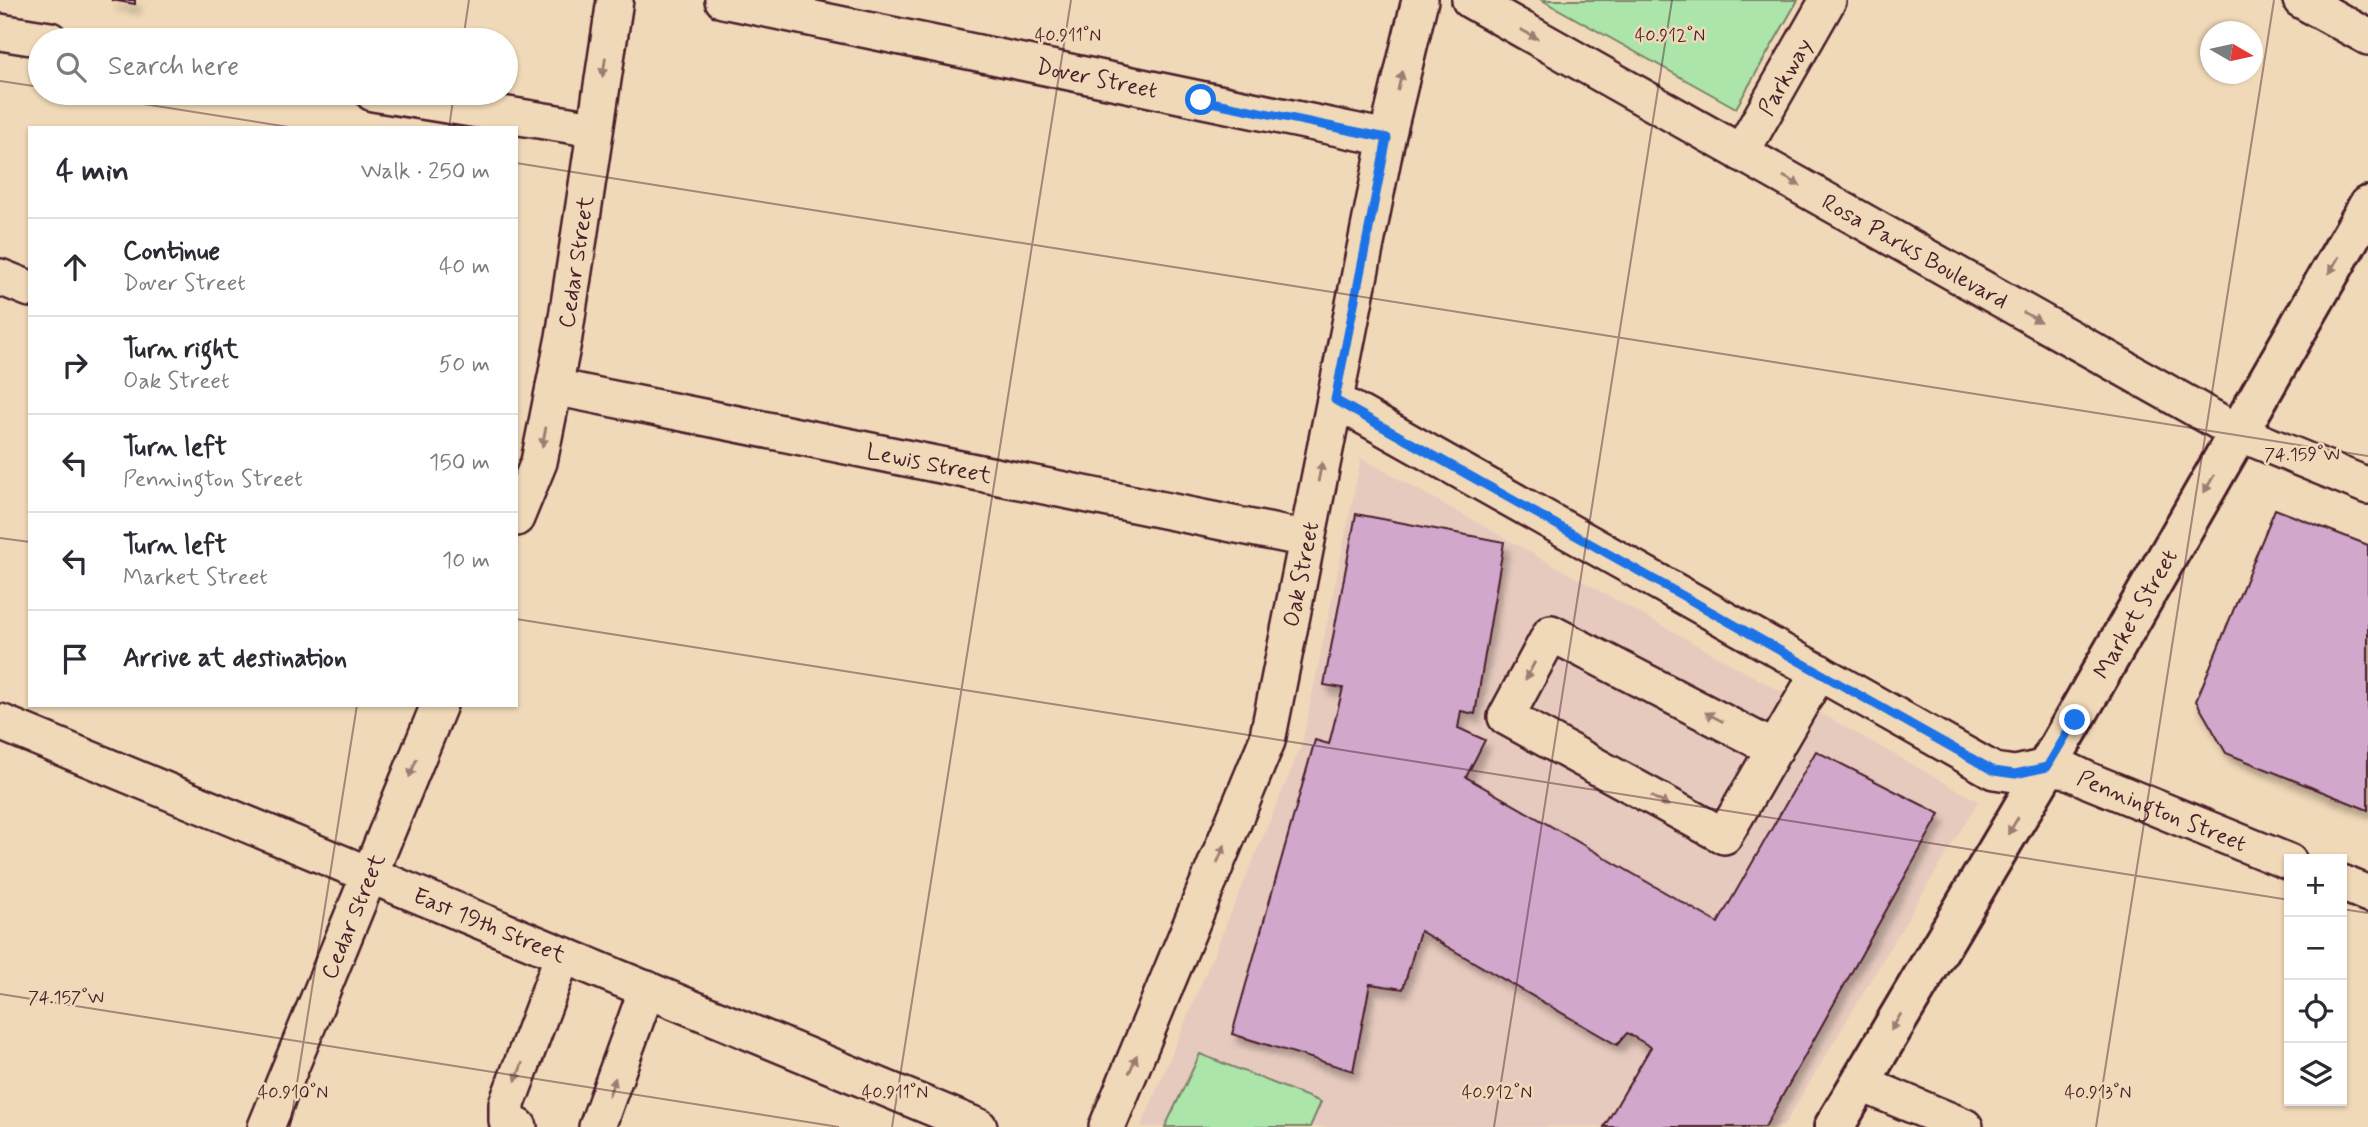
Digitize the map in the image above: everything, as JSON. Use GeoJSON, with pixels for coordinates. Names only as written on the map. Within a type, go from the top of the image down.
{"type":"FeatureCollection","features":[{"type":"Feature","properties":{"kind":"main road","name":"Market Street"},"geometry":{"type":"LineString","coordinates":[[1834,1127],[2047,767],[2368,206]]}},
{"type":"Feature","properties":{"kind":"street","name":"Cedar Street"},"geometry":{"type":"LineString","coordinates":[[520,499],[539,462],[564,337],[614,0]]}},
{"type":"Feature","properties":{"kind":"street","name":"Dover Street"},"geometry":{"type":"LineString","coordinates":[[723,0],[1387,138]]}},
{"type":"Feature","properties":{"kind":"street","name":"Oak Street"},"geometry":{"type":"LineString","coordinates":[[1107,1127],[1267,741],[1387,138],[1420,0]]}},
{"type":"Feature","properties":{"kind":"street","name":"Rosa Parks Boulevard"},"geometry":{"type":"LineString","coordinates":[[1470,0],[2239,433],[2368,486]]}},
{"type":"Feature","properties":{"kind":"street","name":"Parkway"},"geometry":{"type":"LineString","coordinates":[[1741,153],[1828,0]]}},
{"type":"Feature","properties":{"kind":"street"},"geometry":{"type":"LineString","coordinates":[[2301,0],[2368,37]]}},
{"type":"Feature","properties":{"kind":"street"},"geometry":{"type":"LineString","coordinates":[[0,32],[28,36]]}},
{"type":"Feature","properties":{"kind":"street"},"geometry":{"type":"LineString","coordinates":[[447,105],[594,129]]}},
{"type":"Feature","properties":{"kind":"street"},"geometry":{"type":"LineString","coordinates":[[0,277],[28,288]]}},
{"type":"Feature","properties":{"kind":"street","name":"Lewis Street"},"geometry":{"type":"LineString","coordinates":[[554,387],[1307,539]]}},
{"type":"Feature","properties":{"kind":"street","name":"Pennington Street"},"geometry":{"type":"LineString","coordinates":[[1335,400],[1994,771],[2015,774],[2047,767],[2067,770],[2284,860]]}},
{"type":"Feature","properties":{"kind":"street"},"geometry":{"type":"LineString","coordinates":[[1775,749],[1551,633],[1506,717],[1724,836],[1775,749],[1819,672]]}},
{"type":"Feature","properties":{"kind":"street","name":"Cedar Street"},"geometry":{"type":"LineString","coordinates":[[266,1127],[438,707]]}},
{"type":"Feature","properties":{"kind":"street","name":"East 19th Street"},"geometry":{"type":"LineString","coordinates":[[0,722],[979,1127]]}},
{"type":"Feature","properties":{"kind":"street"},"geometry":{"type":"LineString","coordinates":[[2347,885],[2368,894]]}},
{"type":"Feature","properties":{"kind":"street"},"geometry":{"type":"LineString","coordinates":[[519,1127],[507,1121],[506,1104],[563,955]]}},
{"type":"Feature","properties":{"kind":"street"},"geometry":{"type":"LineString","coordinates":[[597,1127],[647,989]]}},
{"type":"Feature","properties":{"kind":"street"},"geometry":{"type":"LineString","coordinates":[[1860,1083],[1965,1127]]}},
{"type":"Feature","properties":{"kind":"shaded area"},"geometry":{"type":"Polygon","coordinates":[[[1361,458],[1978,801],[1783,1127],[1141,1127],[1302,744],[1361,458]]]}},
{"type":"Feature","properties":{"kind":"green space"},"geometry":{"type":"Polygon","coordinates":[[[1542,0],[1798,0],[1736,108],[1542,0]]]}},
{"type":"Feature","properties":{"kind":"green space"},"geometry":{"type":"Polygon","coordinates":[[[1200,1054],[1321,1102],[1310,1127],[1165,1127],[1200,1054]]]}},
{"type":"Feature","properties":{"kind":"building"},"geometry":{"type":"Polygon","coordinates":[[[111,0],[135,0],[135,4],[111,0]]]}},
{"type":"Feature","properties":{"kind":"building"},"geometry":{"type":"Polygon","coordinates":[[[2275,509],[2368,545],[2368,810],[2226,753],[2196,701],[2275,509]]]}},
{"type":"Feature","properties":{"kind":"building"},"geometry":{"type":"Polygon","coordinates":[[[1356,514],[1504,542],[1475,714],[1461,711],[1458,728],[1485,740],[1466,777],[1718,923],[1816,751],[1940,814],[1765,1127],[1604,1127],[1651,1047],[1627,1033],[1617,1045],[1420,931],[1403,989],[1370,984],[1353,1071],[1232,1034],[1315,740],[1329,744],[1343,688],[1324,685],[1356,514]]]}},
{"type":"Feature","properties":{"kind":"route"},"geometry":{"type":"LineString","coordinates":[[1201,100],[1387,138],[1335,400],[1994,771],[2015,774],[2047,767],[2075,720]]}}]}
